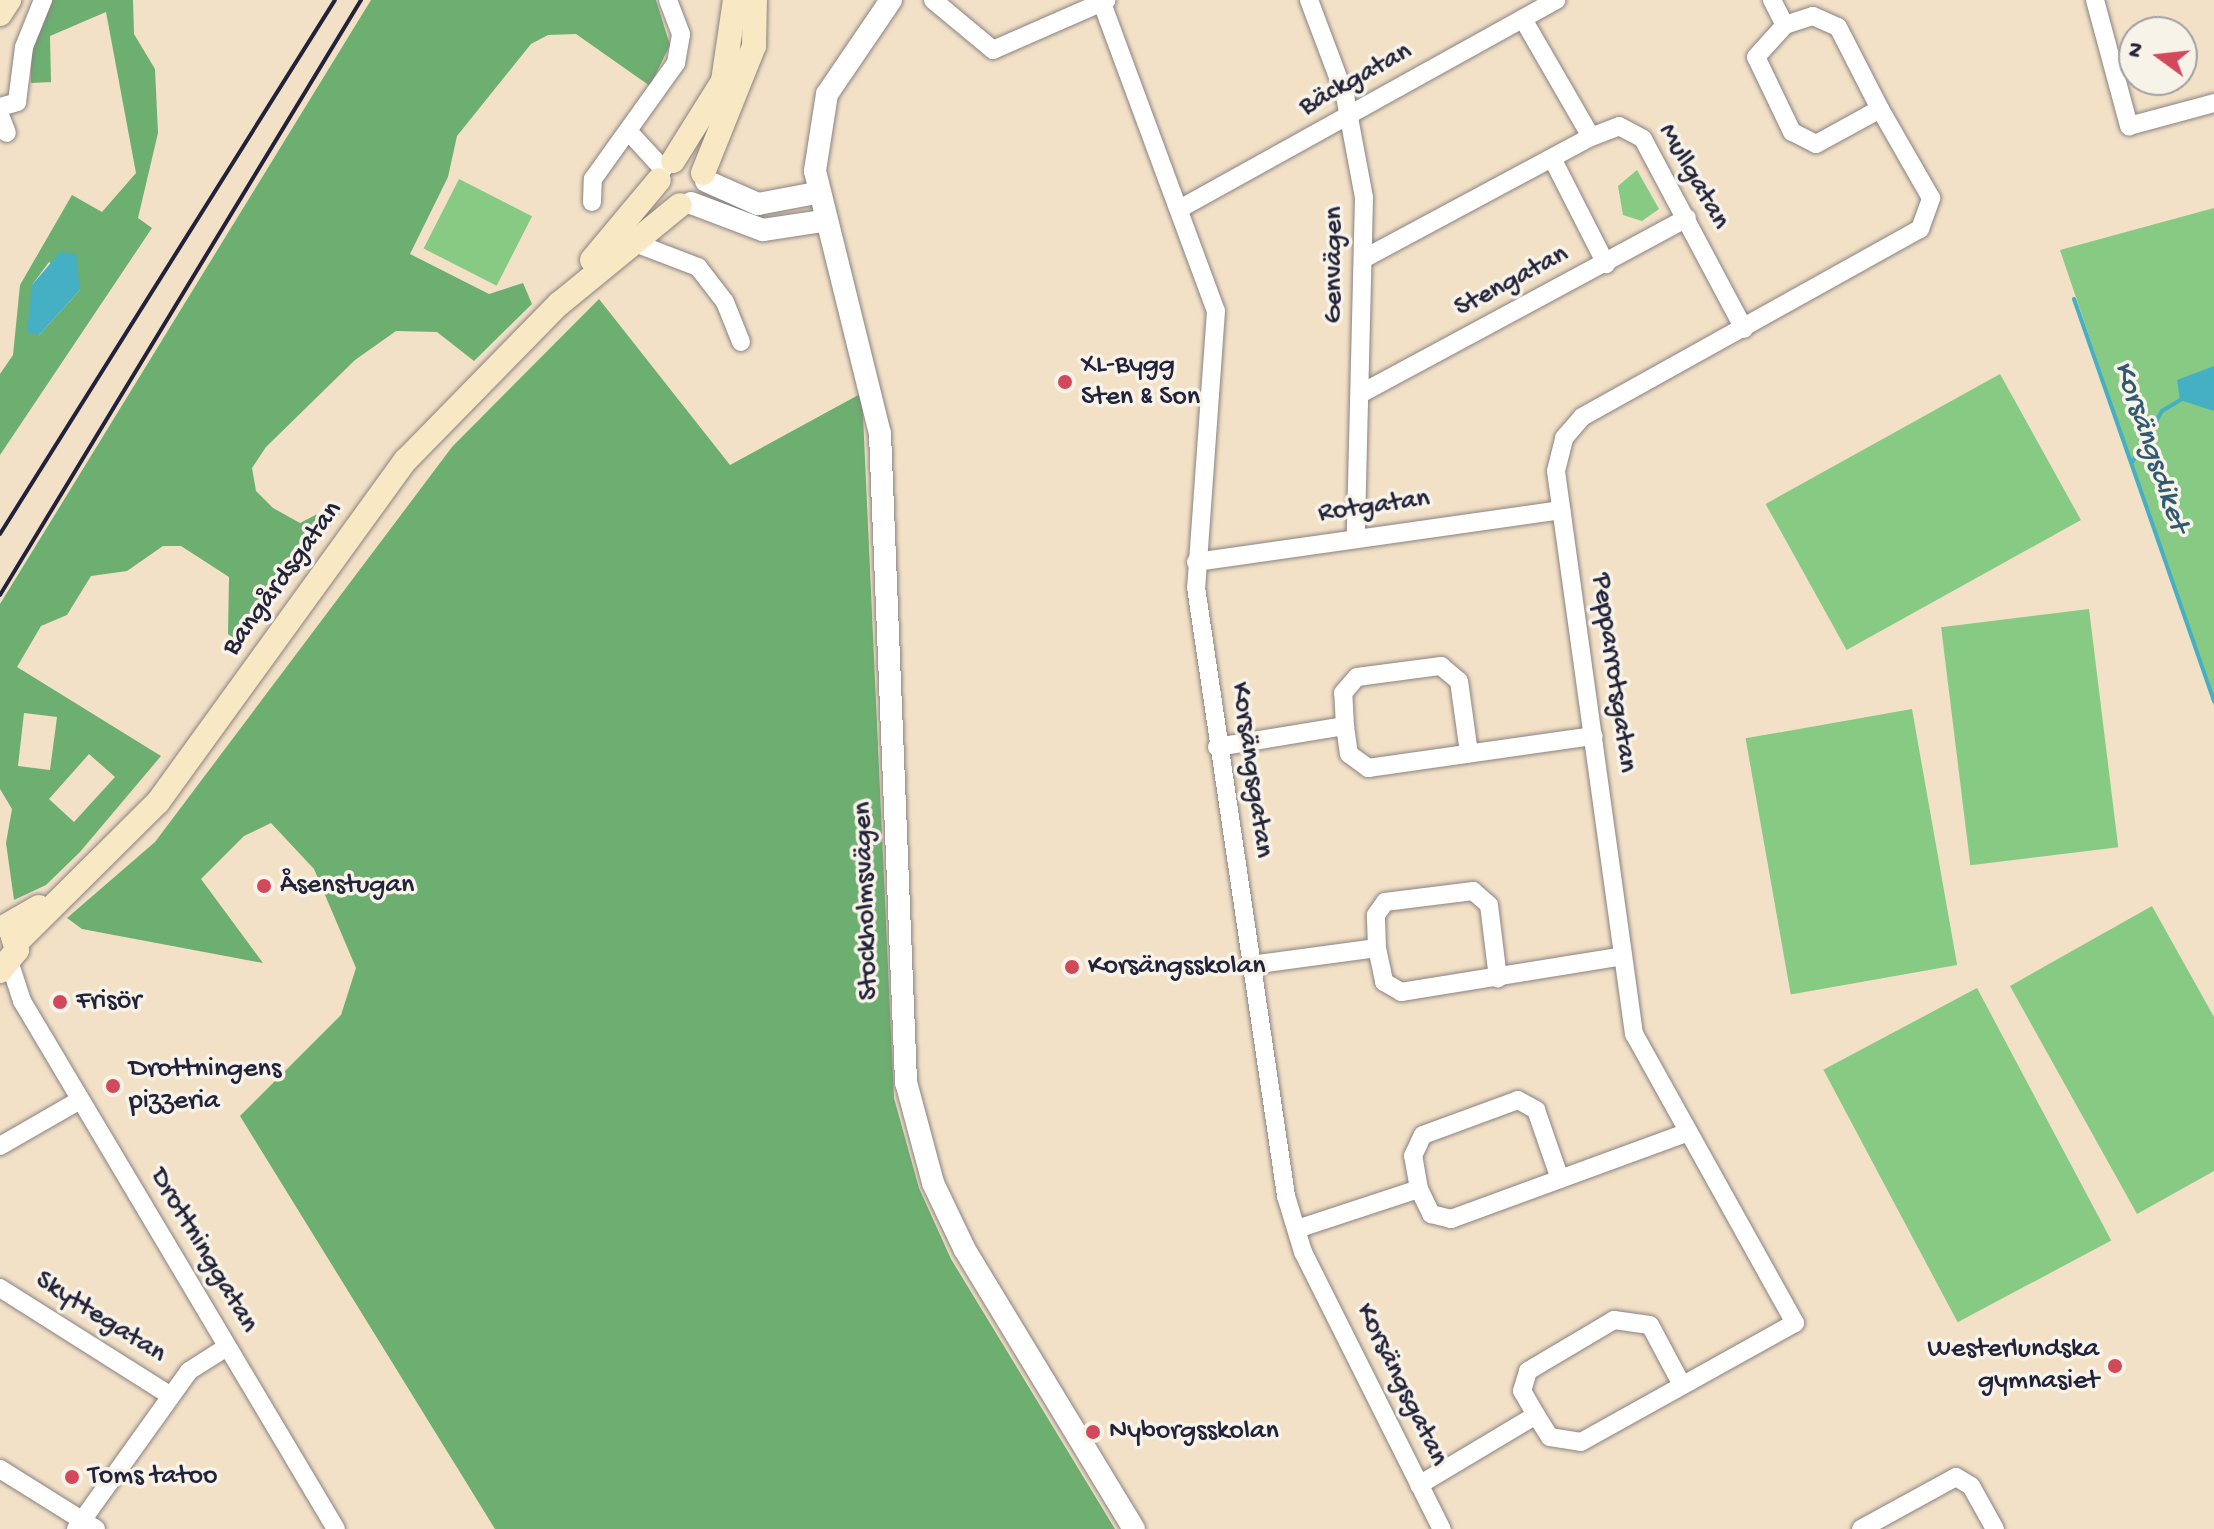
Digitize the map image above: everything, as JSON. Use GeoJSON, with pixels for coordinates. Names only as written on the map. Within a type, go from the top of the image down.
{"type":"FeatureCollection","features":[{"type":"Feature","properties":{"kind":"main road"},"geometry":{"type":"LineString","coordinates":[[0,14],[9,0]]}},
{"type":"Feature","properties":{"kind":"main road"},"geometry":{"type":"LineString","coordinates":[[686,204],[668,201],[665,170],[723,81],[735,0]]}},
{"type":"Feature","properties":{"kind":"main road"},"geometry":{"type":"LineString","coordinates":[[665,170],[684,159],[704,177],[754,46],[755,0]]}},
{"type":"Feature","properties":{"kind":"main road","name":"Bangårdsgatan"},"geometry":{"type":"LineString","coordinates":[[559,304],[665,170]]}},
{"type":"Feature","properties":{"kind":"main road","name":"Bangårdsgatan"},"geometry":{"type":"LineString","coordinates":[[6,952],[158,802],[406,460],[559,304],[630,241],[686,204],[704,177]]}},
{"type":"Feature","properties":{"kind":"street"},"geometry":{"type":"LineString","coordinates":[[0,107],[17,102],[24,47],[43,0]]}},
{"type":"Feature","properties":{"kind":"street"},"geometry":{"type":"LineString","coordinates":[[592,202],[593,179],[630,133],[680,48],[668,0]]}},
{"type":"Feature","properties":{"kind":"street"},"geometry":{"type":"LineString","coordinates":[[704,177],[758,204],[816,193],[827,94],[891,0]]}},
{"type":"Feature","properties":{"kind":"street"},"geometry":{"type":"LineString","coordinates":[[933,0],[993,50],[1105,1]]}},
{"type":"Feature","properties":{"kind":"street","name":"Genvägen"},"geometry":{"type":"LineString","coordinates":[[1309,0],[1350,115],[1365,258],[1356,537]]}},
{"type":"Feature","properties":{"kind":"street","name":"Bäckgatan"},"geometry":{"type":"LineString","coordinates":[[1183,207],[1556,0]]}},
{"type":"Feature","properties":{"kind":"street"},"geometry":{"type":"LineString","coordinates":[[1772,0],[1785,25]]}},
{"type":"Feature","properties":{"kind":"street"},"geometry":{"type":"LineString","coordinates":[[2095,0],[2129,126],[2214,103]]}},
{"type":"Feature","properties":{"kind":"street","name":"Korsängsgatan"},"geometry":{"type":"LineString","coordinates":[[1105,1],[1183,207],[1216,311],[1196,562],[1217,747],[1297,1229],[1442,1529]]}},
{"type":"Feature","properties":{"kind":"street"},"geometry":{"type":"LineString","coordinates":[[1813,16],[1838,27],[1880,109],[1826,142],[1792,132],[1756,57],[1785,25],[1813,16]]}},
{"type":"Feature","properties":{"kind":"street"},"geometry":{"type":"LineString","coordinates":[[1523,19],[1591,137]]}},
{"type":"Feature","properties":{"kind":"street","name":"Pepparrotsgatan"},"geometry":{"type":"LineString","coordinates":[[1682,1385],[1795,1323],[1689,1132],[1640,1052],[1623,956],[1561,510],[1558,453],[1582,417],[1920,229],[1931,198],[1880,109]]}},
{"type":"Feature","properties":{"kind":"street"},"geometry":{"type":"LineString","coordinates":[[0,115],[7,133]]}},
{"type":"Feature","properties":{"kind":"street","name":"Mullgatan"},"geometry":{"type":"LineString","coordinates":[[1365,258],[1591,137],[1619,126],[1636,132],[1687,218],[1744,329]]}},
{"type":"Feature","properties":{"kind":"street"},"geometry":{"type":"LineString","coordinates":[[630,133],[665,170]]}},
{"type":"Feature","properties":{"kind":"street"},"geometry":{"type":"LineString","coordinates":[[1553,160],[1606,264]]}},
{"type":"Feature","properties":{"kind":"street","name":"Stockholmsvägen"},"geometry":{"type":"LineString","coordinates":[[816,193],[880,434],[901,1008],[917,1133],[965,1250],[1134,1529]]}},
{"type":"Feature","properties":{"kind":"street"},"geometry":{"type":"LineString","coordinates":[[686,204],[763,230],[823,221]]}},
{"type":"Feature","properties":{"kind":"street","name":"Stengatan"},"geometry":{"type":"LineString","coordinates":[[1362,393],[1687,218]]}},
{"type":"Feature","properties":{"kind":"street"},"geometry":{"type":"LineString","coordinates":[[630,241],[698,267],[725,302],[741,342]]}},
{"type":"Feature","properties":{"kind":"street","name":"Rotgatan"},"geometry":{"type":"LineString","coordinates":[[1196,562],[1561,510]]}},
{"type":"Feature","properties":{"kind":"street"},"geometry":{"type":"LineString","coordinates":[[1469,753],[1459,681],[1441,666],[1357,677],[1343,693],[1349,754],[1368,768],[1594,736]]}},
{"type":"Feature","properties":{"kind":"street"},"geometry":{"type":"LineString","coordinates":[[1217,747],[1345,726]]}},
{"type":"Feature","properties":{"kind":"street"},"geometry":{"type":"LineString","coordinates":[[1498,978],[1489,905],[1473,891],[1385,902],[1376,915],[1377,948],[1384,982],[1401,992],[1498,978],[1623,956]]}},
{"type":"Feature","properties":{"kind":"street"},"geometry":{"type":"LineString","coordinates":[[1251,965],[1377,948]]}},
{"type":"Feature","properties":{"kind":"street","name":"Drottninggatan"},"geometry":{"type":"LineString","coordinates":[[6,952],[22,1001],[336,1529]]}},
{"type":"Feature","properties":{"kind":"street"},"geometry":{"type":"LineString","coordinates":[[0,1146],[80,1100]]}},
{"type":"Feature","properties":{"kind":"street"},"geometry":{"type":"LineString","coordinates":[[1560,1179],[1536,1110],[1518,1100],[1423,1135],[1413,1156],[1419,1189],[1431,1214],[1451,1219],[1689,1132]]}},
{"type":"Feature","properties":{"kind":"street"},"geometry":{"type":"LineString","coordinates":[[1297,1229],[1419,1189]]}},
{"type":"Feature","properties":{"kind":"street","name":"Skyttegatan"},"geometry":{"type":"LineString","coordinates":[[0,1288],[171,1396]]}},
{"type":"Feature","properties":{"kind":"street"},"geometry":{"type":"LineString","coordinates":[[1614,1320],[1650,1325],[1682,1385],[1581,1442],[1550,1437],[1522,1391],[1528,1371],[1614,1320]]}},
{"type":"Feature","properties":{"kind":"street"},"geometry":{"type":"LineString","coordinates":[[0,1469],[85,1526],[189,1371],[227,1347]]}},
{"type":"Feature","properties":{"kind":"street"},"geometry":{"type":"LineString","coordinates":[[1419,1485],[1536,1415]]}},
{"type":"Feature","properties":{"kind":"street"},"geometry":{"type":"LineString","coordinates":[[1861,1529],[1956,1477],[1971,1486],[1995,1529]]}},
{"type":"Feature","properties":{"kind":"green space"},"geometry":{"type":"Polygon","coordinates":[[[51,0],[133,0],[134,34],[155,69],[158,133],[138,218],[152,228],[0,455],[0,374],[13,355],[20,285],[72,195],[102,212],[136,173],[106,12],[50,36],[51,82],[31,83],[31,49],[51,0]],[[49,262],[32,285],[39,335],[80,290],[49,262]]]}},
{"type":"Feature","properties":{"kind":"green space"},"geometry":{"type":"Polygon","coordinates":[[[371,0],[656,0],[670,45],[650,86],[576,34],[548,35],[531,44],[457,136],[448,177],[410,254],[489,294],[523,283],[532,304],[474,361],[437,332],[396,331],[355,360],[266,447],[252,468],[256,491],[273,508],[300,523],[329,508],[341,512],[243,645],[228,634],[229,577],[181,546],[163,546],[127,571],[91,576],[67,615],[41,626],[17,667],[161,756],[80,852],[46,885],[14,900],[6,843],[12,809],[0,789],[0,604],[371,0]],[[24,713],[18,766],[50,770],[57,717],[24,713]],[[89,754],[49,799],[74,822],[115,777],[89,754]]]}},
{"type":"Feature","properties":{"kind":"green space"},"geometry":{"type":"Polygon","coordinates":[[[1637,170],[1659,209],[1642,221],[1623,215],[1618,186],[1637,170]]]}},
{"type":"Feature","properties":{"kind":"green space"},"geometry":{"type":"Polygon","coordinates":[[[459,179],[532,216],[497,286],[424,248],[459,179]]]}},
{"type":"Feature","properties":{"kind":"green space"},"geometry":{"type":"Polygon","coordinates":[[[2214,208],[2214,706],[2060,250],[2214,208]]]}},
{"type":"Feature","properties":{"kind":"green space"},"geometry":{"type":"Polygon","coordinates":[[[599,299],[730,465],[862,393],[894,1098],[919,1188],[951,1259],[1115,1529],[495,1529],[240,1116],[341,1015],[356,968],[314,869],[271,823],[244,836],[201,879],[263,963],[82,929],[67,918],[155,842],[452,447],[599,299]]]}},
{"type":"Feature","properties":{"kind":"green space"},"geometry":{"type":"Polygon","coordinates":[[[2000,374],[2081,520],[1847,650],[1766,504],[2000,374]]]}},
{"type":"Feature","properties":{"kind":"green space"},"geometry":{"type":"Polygon","coordinates":[[[2089,609],[2118,847],[1970,865],[1941,627],[2089,609]]]}},
{"type":"Feature","properties":{"kind":"green space"},"geometry":{"type":"Polygon","coordinates":[[[1912,709],[1957,965],[1791,994],[1746,738],[1912,709]]]}},
{"type":"Feature","properties":{"kind":"green space"},"geometry":{"type":"Polygon","coordinates":[[[2152,906],[2214,1017],[2214,1171],[2137,1214],[2010,986],[2152,906]]]}},
{"type":"Feature","properties":{"kind":"green space"},"geometry":{"type":"Polygon","coordinates":[[[1977,988],[2111,1241],[1958,1322],[1823,1070],[1977,988]]]}},
{"type":"Feature","properties":{"kind":"water"},"geometry":{"type":"Polygon","coordinates":[[[60,252],[76,254],[80,290],[39,335],[27,332],[32,285],[60,252]]]}},
{"type":"Feature","properties":{"kind":"water"},"geometry":{"type":"Polygon","coordinates":[[[2214,366],[2214,411],[2180,400],[2177,380],[2214,366]]]}},
{"type":"Feature","properties":{"kind":"waterway","name":"Korsängsdiket"},"geometry":{"type":"LineString","coordinates":[[2074,299],[2214,701]]}},
{"type":"Feature","properties":{"kind":"waterway"},"geometry":{"type":"LineString","coordinates":[[2133,461],[2162,411],[2184,398]]}},
{"type":"Feature","properties":{"kind":"railway"},"geometry":{"type":"LineString","coordinates":[[0,534],[335,0]]}},
{"type":"Feature","properties":{"kind":"railway"},"geometry":{"type":"LineString","coordinates":[[0,595],[361,0]]}},
{"type":"Feature","properties":{"kind":"place","name":"XL-Bygg Sten & Son"},"geometry":{"type":"Point","coordinates":[1065,382]}},
{"type":"Feature","properties":{"kind":"place","name":"Åsenstugan"},"geometry":{"type":"Point","coordinates":[264,886]}},
{"type":"Feature","properties":{"kind":"place","name":"Korsängsskolan"},"geometry":{"type":"Point","coordinates":[1072,967]}},
{"type":"Feature","properties":{"kind":"place","name":"Frisör"},"geometry":{"type":"Point","coordinates":[60,1002]}},
{"type":"Feature","properties":{"kind":"place","name":"Drottningens pizzeria"},"geometry":{"type":"Point","coordinates":[113,1086]}},
{"type":"Feature","properties":{"kind":"place","name":"Westerlundska gymnasiet"},"geometry":{"type":"Point","coordinates":[2115,1366]}},
{"type":"Feature","properties":{"kind":"place","name":"Nyborgsskolan"},"geometry":{"type":"Point","coordinates":[1093,1432]}},
{"type":"Feature","properties":{"kind":"place","name":"Toms tatoo"},"geometry":{"type":"Point","coordinates":[72,1477]}}]}
